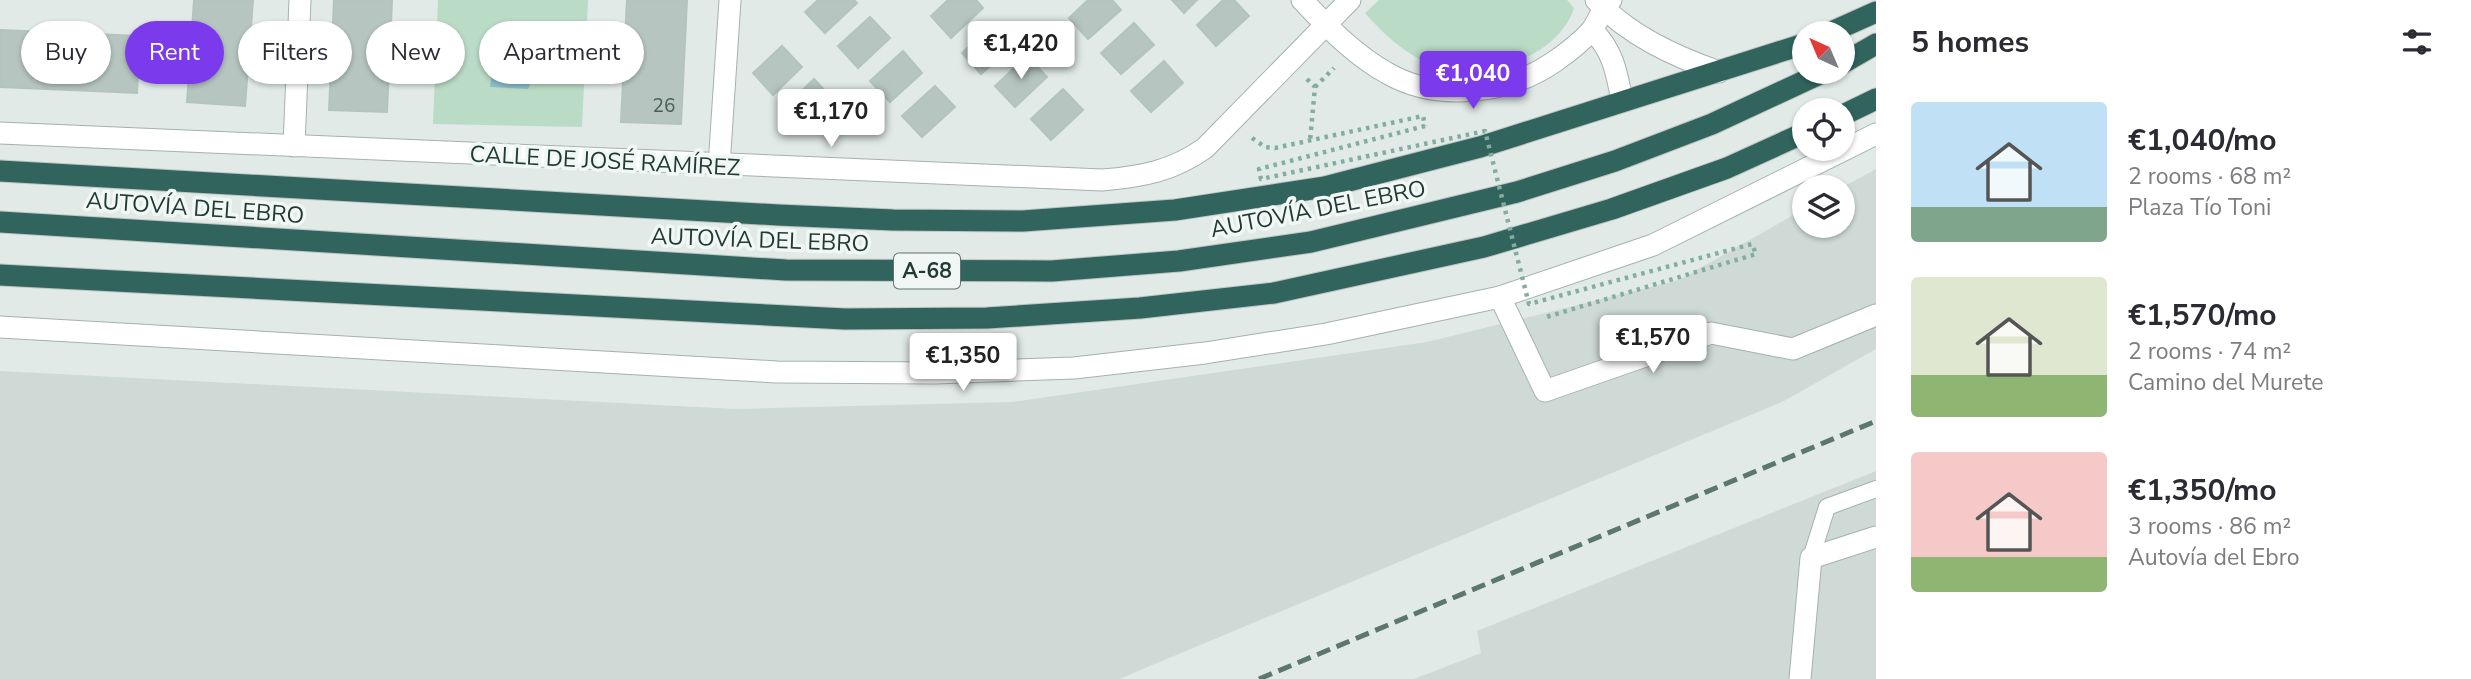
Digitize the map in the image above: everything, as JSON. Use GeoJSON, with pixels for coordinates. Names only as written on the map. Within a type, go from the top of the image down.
{"type":"FeatureCollection","features":[{"type":"Feature","properties":{"kind":"highway"},"geometry":{"type":"LineString","coordinates":[[1855,21],[1876,12]]}},
{"type":"Feature","properties":{"kind":"highway"},"geometry":{"type":"LineString","coordinates":[[1855,56],[1876,44]]}},
{"type":"Feature","properties":{"kind":"highway"},"geometry":{"type":"LineString","coordinates":[[0,171],[790,215],[893,220],[1023,221],[1175,210],[1325,187],[1480,147],[1792,48]]}},
{"type":"Feature","properties":{"kind":"highway","name":"AUTOVÍA DEL EBRO"},"geometry":{"type":"LineString","coordinates":[[0,222],[786,270],[1052,271],[1167,262],[1311,242],[1517,192],[1615,161],[1712,124],[1798,84]]}},
{"type":"Feature","properties":{"kind":"highway"},"geometry":{"type":"LineString","coordinates":[[1855,109],[1876,99]]}},
{"type":"Feature","properties":{"kind":"highway","name":"A-68"},"geometry":{"type":"LineString","coordinates":[[0,275],[845,319],[986,318],[1140,308],[1275,293],[1484,247],[1612,209],[1727,168],[1792,138]]}},
{"type":"Feature","properties":{"kind":"street"},"geometry":{"type":"LineString","coordinates":[[294,146],[300,0]]}},
{"type":"Feature","properties":{"kind":"street"},"geometry":{"type":"LineString","coordinates":[[719,166],[730,0]]}},
{"type":"Feature","properties":{"kind":"street"},"geometry":{"type":"LineString","coordinates":[[1302,0],[1368,62],[1408,83],[1453,91],[1503,85],[1532,75],[1555,62],[1592,30],[1603,3],[1653,44],[1683,60],[1719,72]]}},
{"type":"Feature","properties":{"kind":"street","name":"CALLE DE JOSÉ RAMÍREZ"},"geometry":{"type":"LineString","coordinates":[[0,133],[719,166],[1102,180],[1134,178],[1164,171],[1186,162],[1233,121],[1350,0]]}},
{"type":"Feature","properties":{"kind":"street"},"geometry":{"type":"LineString","coordinates":[[1592,30],[1614,59],[1622,101]]}},
{"type":"Feature","properties":{"kind":"street"},"geometry":{"type":"LineString","coordinates":[[0,327],[778,372],[935,373],[1074,368],[1205,353],[1326,334],[1500,297],[1653,245],[1876,134]]}},
{"type":"Feature","properties":{"kind":"street"},"geometry":{"type":"LineString","coordinates":[[1500,297],[1545,391],[1711,333],[1793,349],[1876,315]]}},
{"type":"Feature","properties":{"kind":"street"},"geometry":{"type":"LineString","coordinates":[[1800,679],[1811,558],[1876,537]]}},
{"type":"Feature","properties":{"kind":"lane"},"geometry":{"type":"LineString","coordinates":[[1811,558],[1827,507],[1876,489]]}},
{"type":"Feature","properties":{"kind":"path"},"geometry":{"type":"LineString","coordinates":[[1290,62],[1315,87],[1310,141]]}},
{"type":"Feature","properties":{"kind":"path"},"geometry":{"type":"LineString","coordinates":[[1233,121],[1265,147],[1275,148],[1423,116],[1425,126],[1259,169],[1261,179],[1485,131],[1529,304],[1752,244],[1756,254],[1543,318]]}},
{"type":"Feature","properties":{"kind":"shaded area"},"geometry":{"type":"Polygon","coordinates":[[[1876,169],[1876,349],[1784,401],[1119,679],[0,679],[0,371],[737,409],[1012,402],[1427,342],[1679,280],[1792,216],[1792,238],[1855,238],[1855,180],[1876,169]]]}},
{"type":"Feature","properties":{"kind":"shaded area"},"geometry":{"type":"Polygon","coordinates":[[[1876,471],[1876,679],[1414,679],[1481,653],[1477,631],[1876,471]]]}},
{"type":"Feature","properties":{"kind":"green space"},"geometry":{"type":"Polygon","coordinates":[[[438,0],[588,0],[587,21],[479,21],[479,84],[584,84],[582,127],[433,124],[435,84],[465,84],[465,21],[437,21],[438,0]]]}},
{"type":"Feature","properties":{"kind":"green space"},"geometry":{"type":"Polygon","coordinates":[[[1379,0],[1567,0],[1574,8],[1563,29],[1538,51],[1502,69],[1473,74],[1437,67],[1421,60],[1391,39],[1365,13],[1379,0]]]}},
{"type":"Feature","properties":{"kind":"water"},"geometry":{"type":"Polygon","coordinates":[[[490,84],[530,84],[528,89],[490,87],[490,84]]]}},
{"type":"Feature","properties":{"kind":"building"},"geometry":{"type":"Polygon","coordinates":[[[194,0],[253,0],[251,21],[238,21],[238,84],[247,84],[245,106],[187,102],[188,84],[224,84],[224,21],[193,21],[194,0]]]}},
{"type":"Feature","properties":{"kind":"building"},"geometry":{"type":"Polygon","coordinates":[[[334,0],[392,0],[391,21],[366,21],[366,84],[388,84],[387,112],[329,110],[330,84],[352,84],[352,21],[333,21],[334,0]]]}},
{"type":"Feature","properties":{"kind":"building"},"geometry":{"type":"Polygon","coordinates":[[[627,0],[687,0],[681,124],[621,122],[623,84],[644,84],[644,21],[626,21],[627,0]]]}},
{"type":"Feature","properties":{"kind":"building"},"geometry":{"type":"Polygon","coordinates":[[[818,0],[854,0],[857,3],[825,33],[805,12],[818,0]]]}},
{"type":"Feature","properties":{"kind":"building"},"geometry":{"type":"Polygon","coordinates":[[[948,0],[976,0],[983,8],[951,38],[931,16],[948,0]]]}},
{"type":"Feature","properties":{"kind":"building"},"geometry":{"type":"Polygon","coordinates":[[[1088,0],[1112,0],[1121,10],[1088,39],[1069,18],[1088,0]]]}},
{"type":"Feature","properties":{"kind":"building"},"geometry":{"type":"Polygon","coordinates":[[[1172,0],[1197,0],[1184,13],[1172,0]]]}},
{"type":"Feature","properties":{"kind":"building"},"geometry":{"type":"Polygon","coordinates":[[[1223,0],[1234,0],[1249,16],[1216,46],[1197,25],[1223,0]]]}},
{"type":"Feature","properties":{"kind":"building"},"geometry":{"type":"Polygon","coordinates":[[[870,17],[890,38],[858,68],[838,46],[870,17]]]}},
{"type":"Feature","properties":{"kind":"building"},"geometry":{"type":"Polygon","coordinates":[[[994,23],[1014,45],[981,74],[962,53],[994,23]]]}},
{"type":"Feature","properties":{"kind":"building"},"geometry":{"type":"Polygon","coordinates":[[[1134,23],[1154,45],[1121,74],[1101,53],[1134,23]]]}},
{"type":"Feature","properties":{"kind":"building"},"geometry":{"type":"Polygon","coordinates":[[[0,30],[21,31],[21,84],[111,84],[111,35],[125,35],[125,84],[137,84],[137,93],[0,87],[0,30]]]}},
{"type":"Feature","properties":{"kind":"building"},"geometry":{"type":"Polygon","coordinates":[[[782,46],[802,67],[773,95],[753,73],[782,46]]]}},
{"type":"Feature","properties":{"kind":"building"},"geometry":{"type":"Polygon","coordinates":[[[903,51],[922,73],[890,102],[870,81],[903,51]]]}},
{"type":"Feature","properties":{"kind":"building"},"geometry":{"type":"Polygon","coordinates":[[[1027,56],[1047,77],[1015,107],[995,86],[1027,56]]]}},
{"type":"Feature","properties":{"kind":"building"},"geometry":{"type":"Polygon","coordinates":[[[1164,61],[1183,83],[1151,112],[1131,91],[1164,61]]]}},
{"type":"Feature","properties":{"kind":"building"},"geometry":{"type":"Polygon","coordinates":[[[814,79],[841,108],[817,131],[790,102],[814,79]]]}},
{"type":"Feature","properties":{"kind":"building"},"geometry":{"type":"Polygon","coordinates":[[[935,86],[955,107],[922,137],[902,116],[935,86]]]}},
{"type":"Feature","properties":{"kind":"building"},"geometry":{"type":"Polygon","coordinates":[[[1063,89],[1083,110],[1051,140],[1031,119],[1063,89]]]}},
{"type":"Feature","properties":{"kind":"railway"},"geometry":{"type":"LineString","coordinates":[[1259,679],[1876,421]]}}]}
